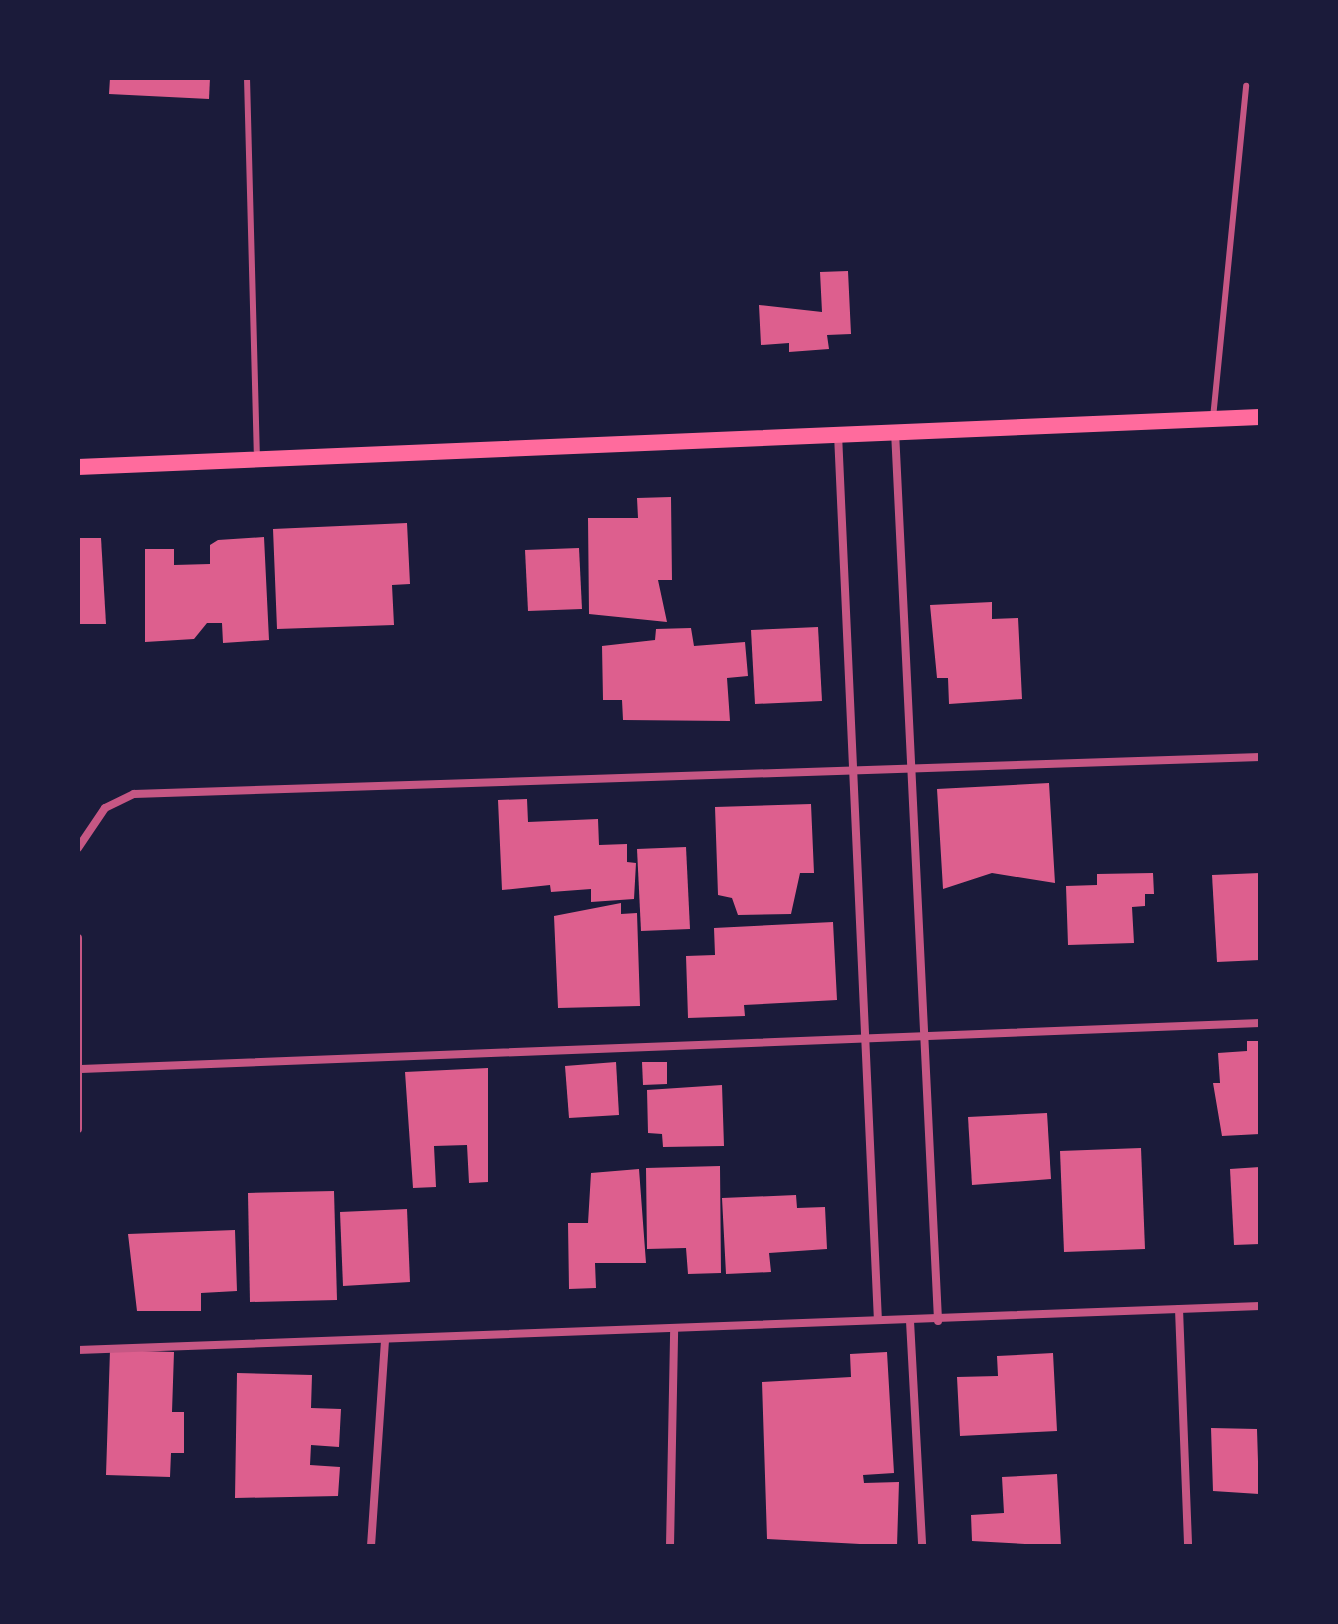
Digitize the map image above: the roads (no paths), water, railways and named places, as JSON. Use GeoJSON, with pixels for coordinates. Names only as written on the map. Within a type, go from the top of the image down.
{"type":"FeatureCollection","features":[{"type":"Feature","properties":{"kind":"main road"},"geometry":{"type":"LineString","coordinates":[[78,467],[895,430],[1260,417]]}},
{"type":"Feature","properties":{"kind":"street"},"geometry":{"type":"LineString","coordinates":[[895,430],[938,1321]]}},
{"type":"Feature","properties":{"kind":"street"},"geometry":{"type":"LineString","coordinates":[[838,433],[878,1320]]}},
{"type":"Feature","properties":{"kind":"street"},"geometry":{"type":"LineString","coordinates":[[78,848],[105,808],[134,794],[912,771],[1260,757]]}},
{"type":"Feature","properties":{"kind":"street"},"geometry":{"type":"LineString","coordinates":[[78,938],[81,1069],[78,1129]]}},
{"type":"Feature","properties":{"kind":"street"},"geometry":{"type":"LineString","coordinates":[[81,1069],[1260,1023]]}},
{"type":"Feature","properties":{"kind":"street"},"geometry":{"type":"LineString","coordinates":[[78,1350],[878,1320],[938,1321],[1260,1306]]}},
{"type":"Feature","properties":{"kind":"street"},"geometry":{"type":"LineString","coordinates":[[1179,1309],[1188,1546]]}},
{"type":"Feature","properties":{"kind":"street"},"geometry":{"type":"LineString","coordinates":[[910,1321],[922,1546]]}},
{"type":"Feature","properties":{"kind":"street"},"geometry":{"type":"LineString","coordinates":[[670,1546],[674,1328]]}},
{"type":"Feature","properties":{"kind":"street"},"geometry":{"type":"LineString","coordinates":[[371,1546],[385,1339]]}},
{"type":"Feature","properties":{"kind":"lane"},"geometry":{"type":"LineString","coordinates":[[247,78],[257,461]]}},
{"type":"Feature","properties":{"kind":"lane"},"geometry":{"type":"LineString","coordinates":[[1213,418],[1246,86]]}}]}
